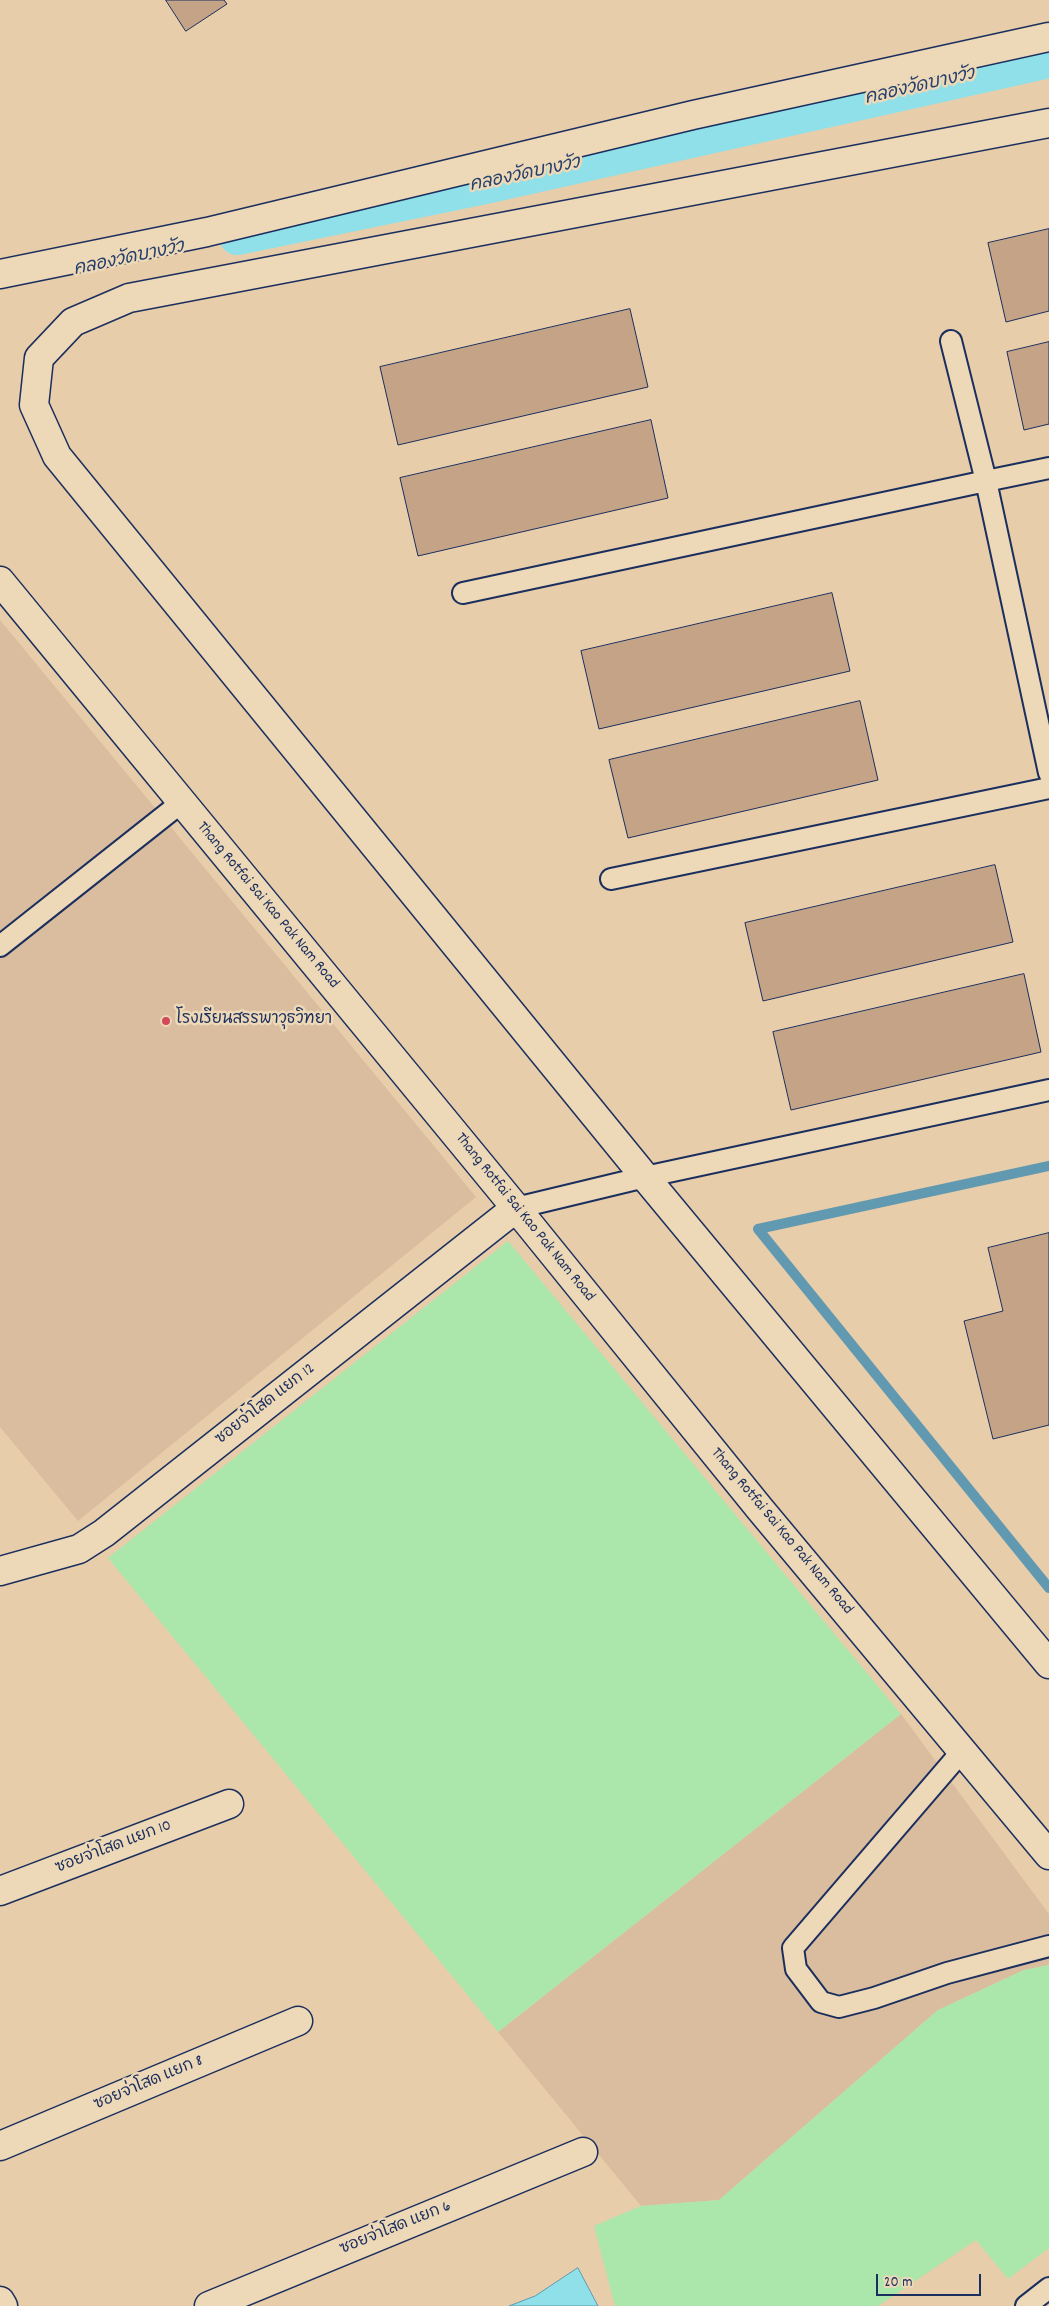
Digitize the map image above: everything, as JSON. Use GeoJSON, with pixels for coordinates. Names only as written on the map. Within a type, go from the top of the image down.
{"type":"FeatureCollection","features":[{"type":"Feature","properties":{"kind":"street"},"geometry":{"type":"LineString","coordinates":[[0,274],[207,232],[693,115],[1049,37]]}},
{"type":"Feature","properties":{"kind":"street"},"geometry":{"type":"LineString","coordinates":[[1049,123],[129,298],[74,322],[39,358],[34,405],[56,456],[645,1177],[1049,1664]]}},
{"type":"Feature","properties":{"kind":"street","name":"Thang Rotfai Sai Kao Pak Nam Road"},"geometry":{"type":"LineString","coordinates":[[0,582],[516,1208],[760,1509],[1049,1855]]}},
{"type":"Feature","properties":{"kind":"street","name":"ซอยจ่าโสด แยก 12"},"geometry":{"type":"LineString","coordinates":[[0,1571],[79,1549],[104,1533],[516,1208]]}},
{"type":"Feature","properties":{"kind":"street","name":"ซอยจ่าโสด แยก 10"},"geometry":{"type":"LineString","coordinates":[[0,1891],[229,1804]]}},
{"type":"Feature","properties":{"kind":"street","name":"ซอยจ่าโสด แยก 8"},"geometry":{"type":"LineString","coordinates":[[0,2146],[298,2021]]}},
{"type":"Feature","properties":{"kind":"street","name":"ซอยจ่าโสด แยก 6"},"geometry":{"type":"LineString","coordinates":[[209,2306],[583,2152]]}},
{"type":"Feature","properties":{"kind":"street"},"geometry":{"type":"LineString","coordinates":[[0,2302],[3,2306]]}},
{"type":"Feature","properties":{"kind":"lane"},"geometry":{"type":"LineString","coordinates":[[951,341],[986,481],[1049,773]]}},
{"type":"Feature","properties":{"kind":"lane"},"geometry":{"type":"LineString","coordinates":[[463,593],[1049,468]]}},
{"type":"Feature","properties":{"kind":"lane"},"geometry":{"type":"LineString","coordinates":[[611,879],[1049,788]]}},
{"type":"Feature","properties":{"kind":"lane"},"geometry":{"type":"LineString","coordinates":[[0,946],[182,802]]}},
{"type":"Feature","properties":{"kind":"lane"},"geometry":{"type":"LineString","coordinates":[[516,1208],[645,1177],[1049,1090]]}},
{"type":"Feature","properties":{"kind":"lane"},"geometry":{"type":"LineString","coordinates":[[963,1750],[793,1948],[796,1969],[821,2002],[839,2007],[874,1998],[947,1973],[1049,1946]]}},
{"type":"Feature","properties":{"kind":"lane"},"geometry":{"type":"LineString","coordinates":[[1026,2306],[1049,2288]]}},
{"type":"Feature","properties":{"kind":"shaded area","name":"โรงเรียนสรรพาวุธวิทยา"},"geometry":{"type":"Polygon","coordinates":[[[0,620],[476,1197],[78,1521],[0,1427],[0,620]]]}},
{"type":"Feature","properties":{"kind":"shaded area"},"geometry":{"type":"Polygon","coordinates":[[[901,1714],[1049,1914],[1049,1965],[1024,1970],[938,2010],[719,2200],[641,2206],[498,2032],[901,1714]]]}},
{"type":"Feature","properties":{"kind":"green space"},"geometry":{"type":"Polygon","coordinates":[[[508,1241],[901,1714],[498,2032],[108,1558],[508,1241]]]}},
{"type":"Feature","properties":{"kind":"green space"},"geometry":{"type":"Polygon","coordinates":[[[1049,1965],[1049,2248],[1008,2279],[976,2240],[878,2306],[615,2306],[594,2226],[641,2206],[719,2200],[938,2010],[1024,1970],[1049,1965]]]}},
{"type":"Feature","properties":{"kind":"water"},"geometry":{"type":"Polygon","coordinates":[[[578,2268],[598,2306],[509,2306],[535,2296],[578,2268]]]}},
{"type":"Feature","properties":{"kind":"building"},"geometry":{"type":"Polygon","coordinates":[[[166,0],[224,0],[227,4],[186,31],[166,0]]]}},
{"type":"Feature","properties":{"kind":"building"},"geometry":{"type":"Polygon","coordinates":[[[1049,229],[1049,311],[1006,322],[988,243],[1049,229]]]}},
{"type":"Feature","properties":{"kind":"building"},"geometry":{"type":"Polygon","coordinates":[[[630,309],[648,387],[398,445],[380,367],[630,309]]]}},
{"type":"Feature","properties":{"kind":"building"},"geometry":{"type":"Polygon","coordinates":[[[1049,342],[1049,424],[1024,430],[1007,352],[1049,342]]]}},
{"type":"Feature","properties":{"kind":"building"},"geometry":{"type":"Polygon","coordinates":[[[651,420],[668,498],[418,556],[400,478],[651,420]]]}},
{"type":"Feature","properties":{"kind":"building"},"geometry":{"type":"Polygon","coordinates":[[[832,593],[850,671],[599,729],[581,651],[832,593]]]}},
{"type":"Feature","properties":{"kind":"building"},"geometry":{"type":"Polygon","coordinates":[[[860,701],[878,780],[628,838],[609,760],[860,701]]]}},
{"type":"Feature","properties":{"kind":"building"},"geometry":{"type":"Polygon","coordinates":[[[995,865],[1013,942],[763,1001],[745,923],[995,865]]]}},
{"type":"Feature","properties":{"kind":"building"},"geometry":{"type":"Polygon","coordinates":[[[1024,974],[1041,1052],[791,1110],[773,1032],[1024,974]]]}},
{"type":"Feature","properties":{"kind":"building"},"geometry":{"type":"Polygon","coordinates":[[[1049,1233],[1049,1425],[993,1439],[964,1321],[1003,1311],[988,1248],[1049,1233]]]}},
{"type":"Feature","properties":{"kind":"waterway","name":"คลองวัดบางวัว"},"geometry":{"type":"LineString","coordinates":[[237,237],[485,186],[1049,60]]}},
{"type":"Feature","properties":{"kind":"waterway"},"geometry":{"type":"LineString","coordinates":[[1049,1166],[758,1229],[1049,1588]]}},
{"type":"Feature","properties":{"kind":"place","name":"โรงเรียนสรรพาวุธวิทยา"},"geometry":{"type":"Point","coordinates":[166,1021]}}]}
